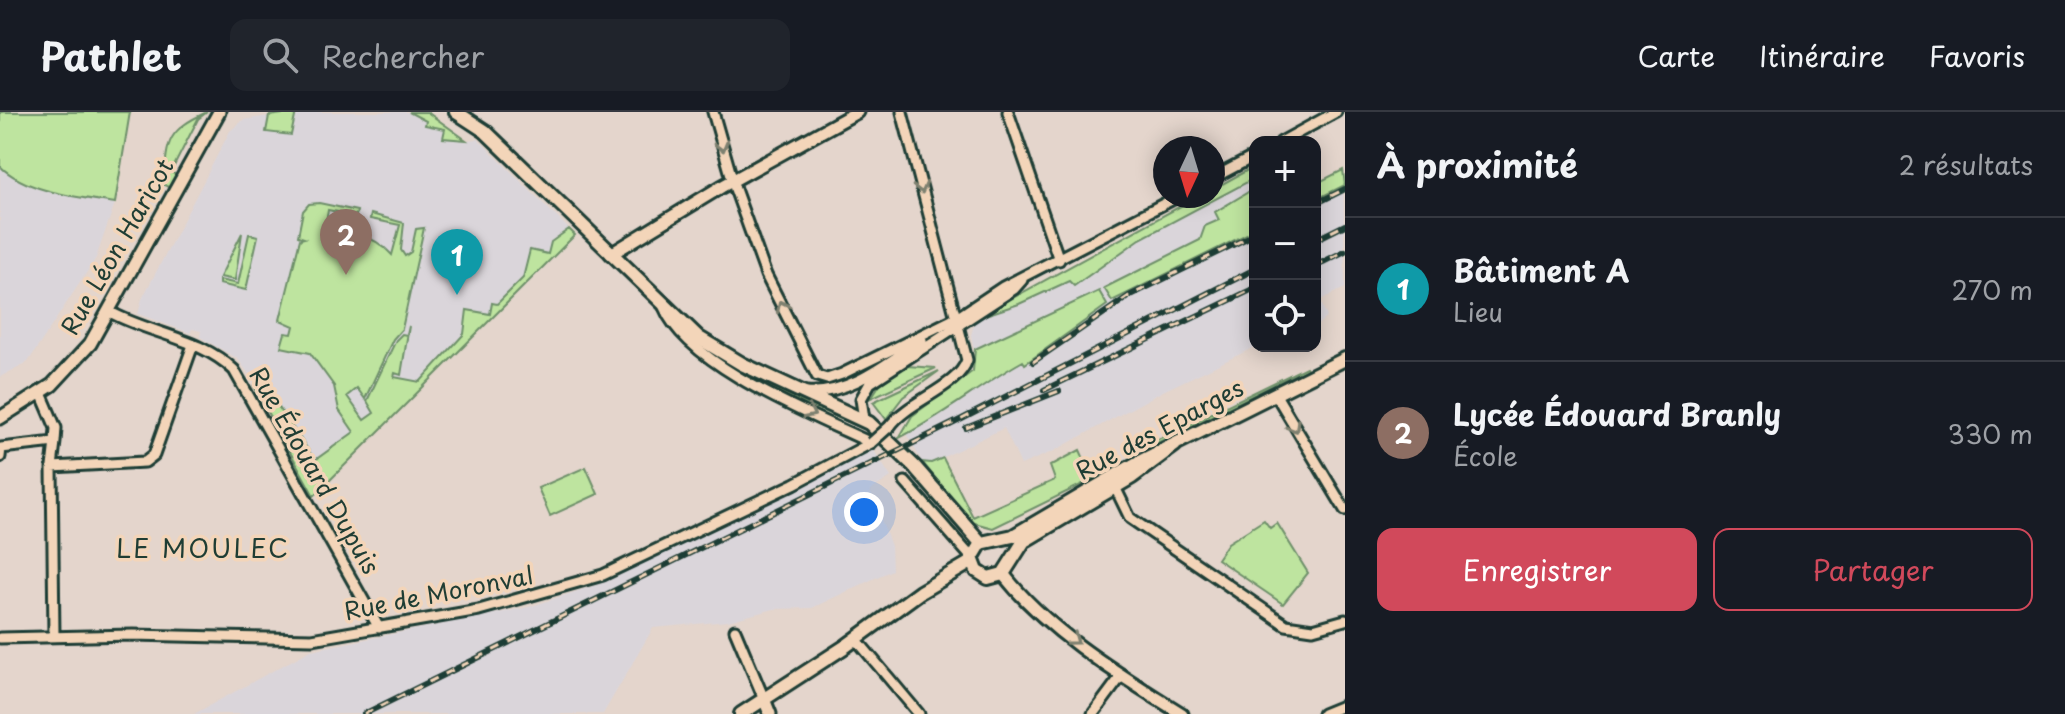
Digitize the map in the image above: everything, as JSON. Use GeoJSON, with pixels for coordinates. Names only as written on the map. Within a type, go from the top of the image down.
{"type":"FeatureCollection","features":[{"type":"Feature","properties":{"kind":"main road"},"geometry":{"type":"LineString","coordinates":[[456,112],[485,131],[699,338],[726,356],[864,419],[914,466],[981,543]]}},
{"type":"Feature","properties":{"kind":"main road","name":"Rue des Eparges"},"geometry":{"type":"LineString","coordinates":[[997,541],[1024,530],[1175,445],[1345,359]]}},
{"type":"Feature","properties":{"kind":"main road"},"geometry":{"type":"LineString","coordinates":[[905,603],[949,582],[981,575],[995,578],[1003,574],[1024,541],[1112,483]]}},
{"type":"Feature","properties":{"kind":"main road"},"geometry":{"type":"LineString","coordinates":[[981,543],[997,541],[1007,549],[1010,559]]}},
{"type":"Feature","properties":{"kind":"main road"},"geometry":{"type":"LineString","coordinates":[[741,714],[972,560],[981,543]]}},
{"type":"Feature","properties":{"kind":"main road"},"geometry":{"type":"LineString","coordinates":[[972,560],[981,575]]}},
{"type":"Feature","properties":{"kind":"street","name":"Rue Léon Haricot"},"geometry":{"type":"LineString","coordinates":[[0,418],[41,393],[81,355],[110,312],[219,112]]}},
{"type":"Feature","properties":{"kind":"street"},"geometry":{"type":"LineString","coordinates":[[713,112],[732,181],[766,275],[817,376],[827,379],[842,374],[959,320]]}},
{"type":"Feature","properties":{"kind":"street"},"geometry":{"type":"LineString","coordinates":[[611,254],[732,181],[857,112]]}},
{"type":"Feature","properties":{"kind":"street"},"geometry":{"type":"LineString","coordinates":[[902,112],[943,279],[959,320]]}},
{"type":"Feature","properties":{"kind":"street"},"geometry":{"type":"LineString","coordinates":[[1008,112],[1059,260]]}},
{"type":"Feature","properties":{"kind":"street"},"geometry":{"type":"LineString","coordinates":[[1292,136],[1336,112]]}},
{"type":"Feature","properties":{"kind":"street"},"geometry":{"type":"LineString","coordinates":[[1225,172],[1249,159]]}},
{"type":"Feature","properties":{"kind":"street"},"geometry":{"type":"LineString","coordinates":[[807,392],[832,392],[849,385],[1014,289],[1023,278],[1156,208]]}},
{"type":"Feature","properties":{"kind":"street"},"geometry":{"type":"LineString","coordinates":[[664,307],[675,328],[734,375],[871,443]]}},
{"type":"Feature","properties":{"kind":"street","name":"Rue Édouard Dupuis"},"geometry":{"type":"LineString","coordinates":[[110,312],[140,327],[193,345],[221,359],[237,373],[379,628]]}},
{"type":"Feature","properties":{"kind":"street"},"geometry":{"type":"LineString","coordinates":[[864,419],[861,399],[866,387],[959,320]]}},
{"type":"Feature","properties":{"kind":"street","name":"Rue de Moronval"},"geometry":{"type":"LineString","coordinates":[[0,638],[54,635],[312,639],[526,599],[603,575],[794,484],[871,443],[909,407],[965,368],[967,349],[959,320]]}},
{"type":"Feature","properties":{"kind":"street"},"geometry":{"type":"LineString","coordinates":[[52,467],[145,462],[154,455],[193,345]]}},
{"type":"Feature","properties":{"kind":"street"},"geometry":{"type":"LineString","coordinates":[[41,393],[56,428],[52,467],[54,635]]}},
{"type":"Feature","properties":{"kind":"street"},"geometry":{"type":"LineString","coordinates":[[1276,395],[1345,510]]}},
{"type":"Feature","properties":{"kind":"street"},"geometry":{"type":"LineString","coordinates":[[0,457],[1,448],[11,445],[55,442]]}},
{"type":"Feature","properties":{"kind":"street"},"geometry":{"type":"LineString","coordinates":[[905,482],[972,560]]}},
{"type":"Feature","properties":{"kind":"street"},"geometry":{"type":"LineString","coordinates":[[1112,483],[1130,518],[1286,625],[1313,629],[1345,620]]}},
{"type":"Feature","properties":{"kind":"street"},"geometry":{"type":"LineString","coordinates":[[1003,574],[1029,605],[1122,675],[1182,714]]}},
{"type":"Feature","properties":{"kind":"street"},"geometry":{"type":"LineString","coordinates":[[735,630],[770,714]]}},
{"type":"Feature","properties":{"kind":"street"},"geometry":{"type":"LineString","coordinates":[[856,639],[919,714]]}},
{"type":"Feature","properties":{"kind":"street"},"geometry":{"type":"LineString","coordinates":[[1093,714],[1122,675]]}},
{"type":"Feature","properties":{"kind":"street"},"geometry":{"type":"LineString","coordinates":[[1323,714],[1345,705]]}},
{"type":"Feature","properties":{"kind":"shaded area"},"geometry":{"type":"Polygon","coordinates":[[[296,112],[427,112],[466,140],[478,139],[575,235],[333,476],[317,469],[238,359],[200,337],[201,331],[192,329],[190,333],[138,314],[142,299],[230,131],[243,120],[296,112]]]}},
{"type":"Feature","properties":{"kind":"shaded area"},"geometry":{"type":"Polygon","coordinates":[[[0,166],[45,188],[115,203],[96,258],[28,362],[0,377],[0,166]]]}},
{"type":"Feature","properties":{"kind":"shaded area"},"geometry":{"type":"Polygon","coordinates":[[[1249,169],[1249,350],[1021,465],[1004,428],[931,463],[922,462],[904,428],[919,410],[973,371],[976,359],[971,335],[976,318],[1177,208],[1225,208],[1225,182],[1249,169]]]}},
{"type":"Feature","properties":{"kind":"shaded area"},"geometry":{"type":"Polygon","coordinates":[[[1343,170],[1345,288],[1321,300],[1321,208],[1321,181],[1343,170]]]}},
{"type":"Feature","properties":{"kind":"shaded area"},"geometry":{"type":"Polygon","coordinates":[[[1321,302],[1327,317],[1321,322],[1321,302]]]}},
{"type":"Feature","properties":{"kind":"shaded area"},"geometry":{"type":"Polygon","coordinates":[[[873,449],[891,477],[870,491],[891,546],[892,570],[812,608],[774,609],[728,621],[653,628],[603,714],[194,714],[311,650],[529,607],[608,581],[873,449]]]}},
{"type":"Feature","properties":{"kind":"green space"},"geometry":{"type":"Polygon","coordinates":[[[0,112],[130,112],[115,203],[39,188],[11,175],[0,166],[0,112]]]}},
{"type":"Feature","properties":{"kind":"green space"},"geometry":{"type":"Polygon","coordinates":[[[207,112],[198,119],[171,172],[176,175],[170,188],[164,185],[171,139],[183,125],[207,112]]]}},
{"type":"Feature","properties":{"kind":"green space"},"geometry":{"type":"Polygon","coordinates":[[[296,112],[291,135],[266,132],[269,116],[296,112]]]}},
{"type":"Feature","properties":{"kind":"green space"},"geometry":{"type":"Polygon","coordinates":[[[409,112],[427,112],[466,140],[443,138],[445,129],[425,125],[426,121],[409,112]]]}},
{"type":"Feature","properties":{"kind":"green space"},"geometry":{"type":"Polygon","coordinates":[[[1249,169],[1249,181],[1225,194],[1225,182],[1249,169]]]}},
{"type":"Feature","properties":{"kind":"green space"},"geometry":{"type":"Polygon","coordinates":[[[1343,170],[1345,185],[1321,197],[1321,181],[1343,170]]]}},
{"type":"Feature","properties":{"kind":"green space"},"geometry":{"type":"Polygon","coordinates":[[[1249,192],[1249,233],[1112,301],[1104,288],[1200,240],[1205,226],[1219,220],[1215,212],[1249,192]]]}},
{"type":"Feature","properties":{"kind":"green space"},"geometry":{"type":"Polygon","coordinates":[[[319,203],[357,211],[356,216],[328,210],[323,241],[342,234],[360,235],[377,242],[392,255],[400,225],[370,219],[371,214],[404,223],[401,250],[405,256],[411,252],[416,229],[424,228],[402,329],[393,339],[365,399],[357,388],[347,396],[364,420],[374,413],[367,401],[396,340],[402,334],[407,335],[409,326],[401,375],[395,373],[394,377],[420,382],[464,334],[467,310],[490,314],[492,303],[497,304],[523,278],[530,250],[548,254],[551,242],[569,229],[575,235],[314,496],[254,386],[257,384],[267,398],[271,396],[315,460],[354,432],[339,410],[334,386],[310,353],[281,347],[285,333],[292,334],[294,326],[280,320],[300,239],[304,238],[298,236],[303,211],[309,204],[319,203]]]}},
{"type":"Feature","properties":{"kind":"green space"},"geometry":{"type":"Polygon","coordinates":[[[1177,208],[1198,208],[1140,239],[1074,286],[1069,281],[1019,304],[976,318],[1177,208]]]}},
{"type":"Feature","properties":{"kind":"green space"},"geometry":{"type":"Polygon","coordinates":[[[242,233],[235,280],[220,277],[242,233]]]}},
{"type":"Feature","properties":{"kind":"green space"},"geometry":{"type":"Polygon","coordinates":[[[249,234],[258,236],[246,290],[219,284],[219,280],[238,284],[249,234]]]}},
{"type":"Feature","properties":{"kind":"green space"},"geometry":{"type":"Polygon","coordinates":[[[1099,291],[1107,305],[1025,364],[1023,361],[1007,370],[899,438],[912,416],[973,371],[975,349],[1099,291]]]}},
{"type":"Feature","properties":{"kind":"green space"},"geometry":{"type":"Polygon","coordinates":[[[709,352],[837,413],[864,429],[763,385],[709,352]]]}},
{"type":"Feature","properties":{"kind":"green space"},"geometry":{"type":"Polygon","coordinates":[[[907,366],[936,368],[871,398],[880,384],[907,366]]]}},
{"type":"Feature","properties":{"kind":"green space"},"geometry":{"type":"Polygon","coordinates":[[[1306,367],[1309,372],[1296,374],[1153,445],[1152,451],[1145,454],[1152,442],[1306,367]]]}},
{"type":"Feature","properties":{"kind":"green space"},"geometry":{"type":"Polygon","coordinates":[[[939,371],[903,397],[886,419],[873,402],[939,371]]]}},
{"type":"Feature","properties":{"kind":"green space"},"geometry":{"type":"Polygon","coordinates":[[[1080,450],[1093,479],[993,528],[971,522],[922,462],[931,463],[943,458],[973,517],[1055,480],[1050,466],[1080,450]]]}},
{"type":"Feature","properties":{"kind":"green space"},"geometry":{"type":"Polygon","coordinates":[[[586,467],[598,494],[550,516],[538,488],[586,467]]]}},
{"type":"Feature","properties":{"kind":"green space"},"geometry":{"type":"Polygon","coordinates":[[[1264,520],[1270,528],[1277,523],[1308,573],[1283,604],[1217,559],[1228,543],[1264,520]]]}},
{"type":"Feature","properties":{"kind":"railway"},"geometry":{"type":"LineString","coordinates":[[1321,201],[1345,189]]}},
{"type":"Feature","properties":{"kind":"railway"},"geometry":{"type":"LineString","coordinates":[[1321,237],[1345,225]]}},
{"type":"Feature","properties":{"kind":"railway"},"geometry":{"type":"LineString","coordinates":[[1033,362],[1129,296],[1249,237]]}},
{"type":"Feature","properties":{"kind":"railway"},"geometry":{"type":"LineString","coordinates":[[1321,263],[1345,251]]}},
{"type":"Feature","properties":{"kind":"railway"},"geometry":{"type":"LineString","coordinates":[[364,714],[962,419],[1249,272]]}},
{"type":"Feature","properties":{"kind":"railway"},"geometry":{"type":"LineString","coordinates":[[1044,390],[1249,291]]}},
{"type":"Feature","properties":{"kind":"railway"},"geometry":{"type":"LineString","coordinates":[[966,428],[1059,391]]}},
{"type":"Feature","properties":{"kind":"place","name":"Lycée Édouard Branly"},"geometry":{"type":"Point","coordinates":[346,275]}},
{"type":"Feature","properties":{"kind":"place","name":"Bâtiment A"},"geometry":{"type":"Point","coordinates":[457,295]}},
{"type":"Feature","properties":{"kind":"district","name":"LE MOULEC"},"geometry":{"type":"Point","coordinates":[203,549]}}]}
